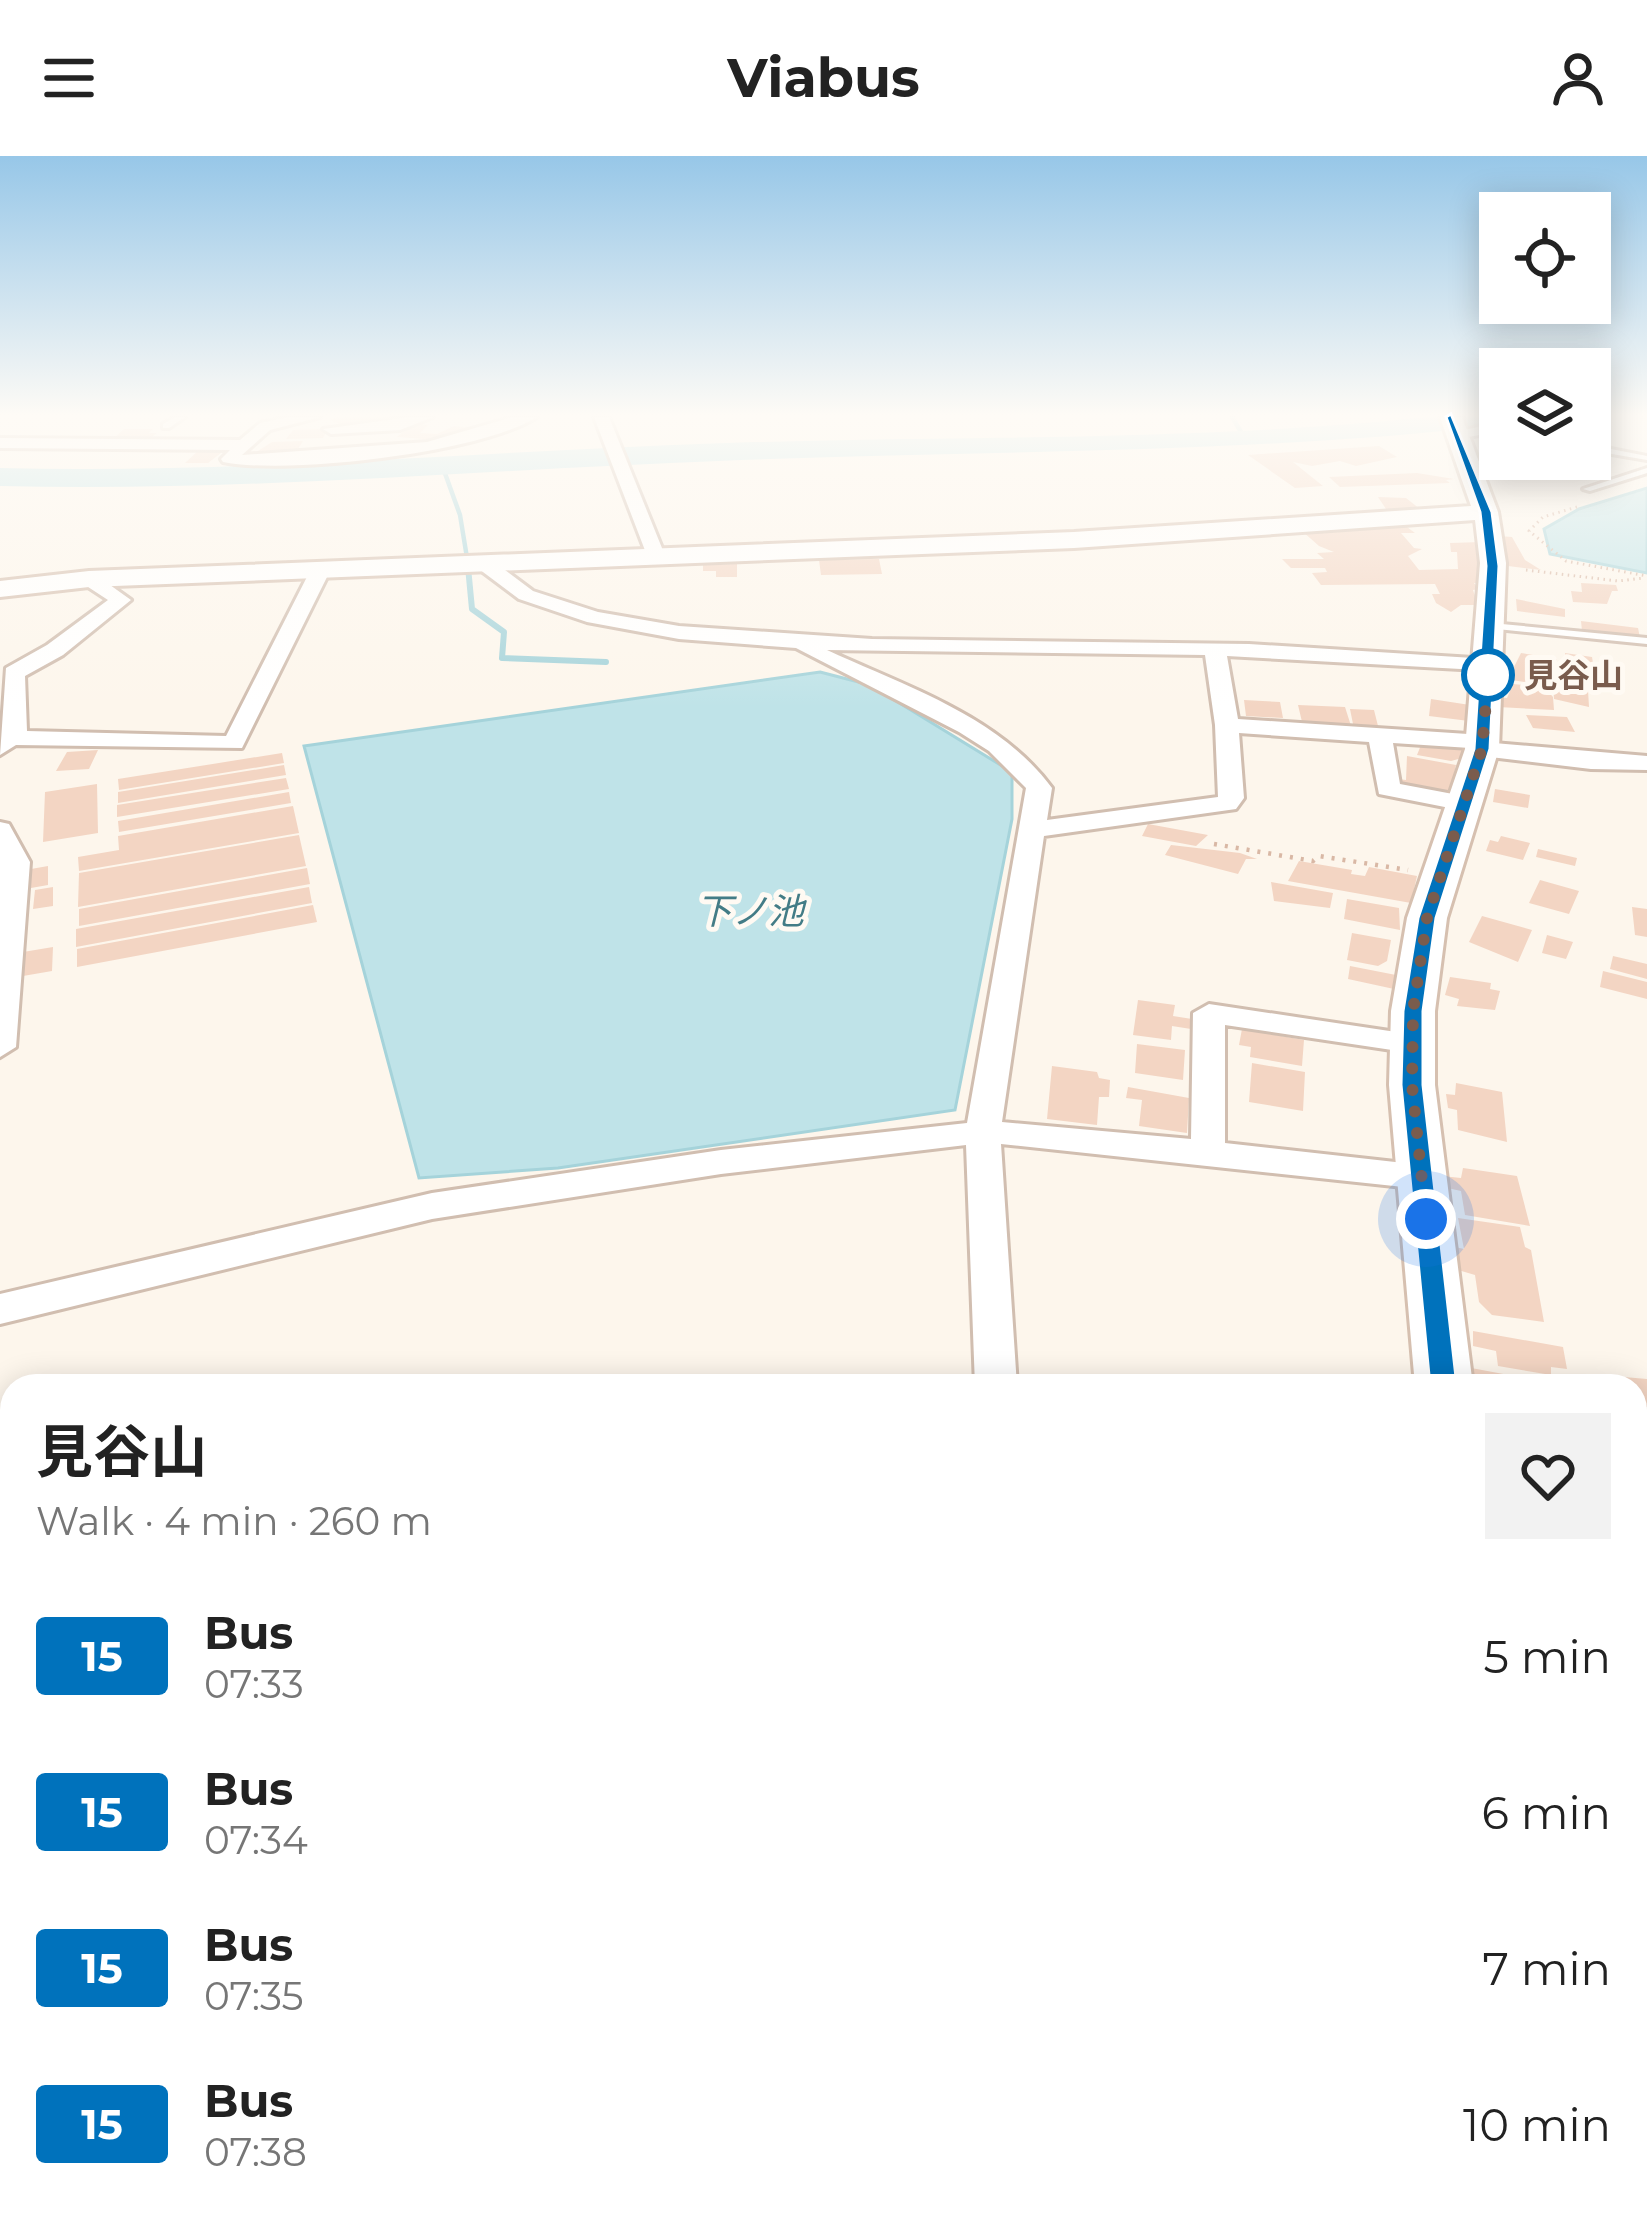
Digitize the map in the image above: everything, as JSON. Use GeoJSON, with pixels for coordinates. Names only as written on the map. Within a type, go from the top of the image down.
{"type":"FeatureCollection","features":[{"type":"Feature","properties":{"kind":"street"},"geometry":{"type":"LineString","coordinates":[[638,514],[655,553]]}},
{"type":"Feature","properties":{"kind":"street"},"geometry":{"type":"LineString","coordinates":[[0,589],[89,579],[321,568],[1074,540],[1462,514]]}},
{"type":"Feature","properties":{"kind":"street"},"geometry":{"type":"LineString","coordinates":[[1443,1374],[1412,1043],[1427,918],[1483,746],[1492,566],[1486,514]]}},
{"type":"Feature","properties":{"kind":"street"},"geometry":{"type":"LineString","coordinates":[[468,563],[514,590],[632,626],[800,645],[1215,650],[1490,646]]}},
{"type":"Feature","properties":{"kind":"street"},"geometry":{"type":"LineString","coordinates":[[2,742],[234,743],[321,568]]}},
{"type":"Feature","properties":{"kind":"street"},"geometry":{"type":"LineString","coordinates":[[2,742],[15,733],[14,673],[55,650],[121,600],[89,579]]}},
{"type":"Feature","properties":{"kind":"street"},"geometry":{"type":"LineString","coordinates":[[800,645],[930,706],[1028,768],[1039,788],[983,1132],[995,1374]]}},
{"type":"Feature","properties":{"kind":"street"},"geometry":{"type":"LineString","coordinates":[[1035,829],[1227,804],[1232,798],[1227,725],[1215,650]]}},
{"type":"Feature","properties":{"kind":"street"},"geometry":{"type":"LineString","coordinates":[[1227,725],[1380,734],[1647,763]]}},
{"type":"Feature","properties":{"kind":"street"},"geometry":{"type":"LineString","coordinates":[[1380,734],[1388,789],[1465,803]]}},
{"type":"Feature","properties":{"kind":"street"},"geometry":{"type":"LineString","coordinates":[[0,830],[16,862],[0,1047]]}},
{"type":"Feature","properties":{"kind":"street"},"geometry":{"type":"LineString","coordinates":[[1208,1152],[1209,1012],[1412,1043]]}},
{"type":"Feature","properties":{"kind":"street"},"geometry":{"type":"LineString","coordinates":[[0,1309],[432,1206],[721,1162],[983,1132],[1422,1177]]}},
{"type":"Feature","properties":{"kind":"lane"},"geometry":{"type":"LineString","coordinates":[[1490,646],[1647,641]]}},
{"type":"Feature","properties":{"kind":"path"},"geometry":{"type":"LineString","coordinates":[[1554,514],[1542,517],[1529,532],[1546,552],[1568,562],[1647,577]]}},
{"type":"Feature","properties":{"kind":"path"},"geometry":{"type":"LineString","coordinates":[[1492,566],[1618,581],[1647,577]]}},
{"type":"Feature","properties":{"kind":"path"},"geometry":{"type":"LineString","coordinates":[[1214,844],[1441,876]]}},
{"type":"Feature","properties":{"kind":"water"},"geometry":{"type":"Polygon","coordinates":[[[1571,514],[1647,514],[1647,573],[1550,554],[1544,529],[1571,514]]]}},
{"type":"Feature","properties":{"kind":"water","name":"下ノ池"},"geometry":{"type":"Polygon","coordinates":[[[820,672],[870,685],[1012,772],[1012,819],[955,1110],[558,1168],[419,1178],[304,746],[820,672]]]}},
{"type":"Feature","properties":{"kind":"building"},"geometry":{"type":"Polygon","coordinates":[[[1403,524],[1415,533],[1401,533],[1414,548],[1422,549],[1408,556],[1419,570],[1458,569],[1457,552],[1451,552],[1450,543],[1481,542],[1480,583],[1474,583],[1479,589],[1473,590],[1478,605],[1461,605],[1451,612],[1436,603],[1432,594],[1440,594],[1435,584],[1321,585],[1312,573],[1327,572],[1325,568],[1291,568],[1282,559],[1324,559],[1317,553],[1334,552],[1302,531],[1403,524]]]}},
{"type":"Feature","properties":{"kind":"building"},"geometry":{"type":"Polygon","coordinates":[[[1499,536],[1512,537],[1525,560],[1541,570],[1500,565],[1499,536]]]}},
{"type":"Feature","properties":{"kind":"building"},"geometry":{"type":"Polygon","coordinates":[[[879,559],[882,574],[821,575],[819,560],[879,559]]]}},
{"type":"Feature","properties":{"kind":"building"},"geometry":{"type":"Polygon","coordinates":[[[737,564],[737,577],[716,577],[716,571],[703,571],[703,565],[737,564]]]}},
{"type":"Feature","properties":{"kind":"building"},"geometry":{"type":"Polygon","coordinates":[[[1581,583],[1616,585],[1618,591],[1612,591],[1607,604],[1573,602],[1571,591],[1582,592],[1581,583]]]}},
{"type":"Feature","properties":{"kind":"building"},"geometry":{"type":"Polygon","coordinates":[[[1516,599],[1565,609],[1565,617],[1517,611],[1516,599]]]}},
{"type":"Feature","properties":{"kind":"building"},"geometry":{"type":"Polygon","coordinates":[[[1581,621],[1638,628],[1640,638],[1582,631],[1581,621]]]}},
{"type":"Feature","properties":{"kind":"building"},"geometry":{"type":"Polygon","coordinates":[[[1521,653],[1557,659],[1549,677],[1534,675],[1531,683],[1505,679],[1503,670],[1512,671],[1521,653]]]}},
{"type":"Feature","properties":{"kind":"building"},"geometry":{"type":"Polygon","coordinates":[[[1565,653],[1592,657],[1596,682],[1567,679],[1565,653]]]}},
{"type":"Feature","properties":{"kind":"building"},"geometry":{"type":"Polygon","coordinates":[[[1513,684],[1544,687],[1553,697],[1554,710],[1498,707],[1496,697],[1507,698],[1513,684]]]}},
{"type":"Feature","properties":{"kind":"building"},"geometry":{"type":"Polygon","coordinates":[[[1553,685],[1588,690],[1589,707],[1554,699],[1553,685]]]}},
{"type":"Feature","properties":{"kind":"building"},"geometry":{"type":"Polygon","coordinates":[[[1431,699],[1470,705],[1469,721],[1429,716],[1431,699]]]}},
{"type":"Feature","properties":{"kind":"building"},"geometry":{"type":"Polygon","coordinates":[[[1244,700],[1280,702],[1283,718],[1246,716],[1244,700]]]}},
{"type":"Feature","properties":{"kind":"building"},"geometry":{"type":"Polygon","coordinates":[[[1298,705],[1345,707],[1352,729],[1303,726],[1298,705]]]}},
{"type":"Feature","properties":{"kind":"building"},"geometry":{"type":"Polygon","coordinates":[[[1350,709],[1374,710],[1378,726],[1353,724],[1350,709]]]}},
{"type":"Feature","properties":{"kind":"building"},"geometry":{"type":"Polygon","coordinates":[[[1526,715],[1567,717],[1575,732],[1533,728],[1526,715]]]}},
{"type":"Feature","properties":{"kind":"building"},"geometry":{"type":"Polygon","coordinates":[[[1423,740],[1464,746],[1462,758],[1451,761],[1417,755],[1423,740]]]}},
{"type":"Feature","properties":{"kind":"building"},"geometry":{"type":"Polygon","coordinates":[[[98,750],[89,769],[56,771],[67,752],[98,750]]]}},
{"type":"Feature","properties":{"kind":"building"},"geometry":{"type":"Polygon","coordinates":[[[282,753],[284,763],[119,790],[118,779],[282,753]]]}},
{"type":"Feature","properties":{"kind":"building"},"geometry":{"type":"Polygon","coordinates":[[[1407,756],[1456,765],[1458,776],[1451,798],[1397,788],[1398,779],[1406,780],[1407,756]]]}},
{"type":"Feature","properties":{"kind":"building"},"geometry":{"type":"Polygon","coordinates":[[[284,765],[286,775],[118,803],[118,792],[284,765]]]}},
{"type":"Feature","properties":{"kind":"building"},"geometry":{"type":"Polygon","coordinates":[[[286,778],[289,789],[117,817],[117,805],[286,778]]]}},
{"type":"Feature","properties":{"kind":"building"},"geometry":{"type":"Polygon","coordinates":[[[97,784],[98,833],[43,842],[45,792],[97,784]]]}},
{"type":"Feature","properties":{"kind":"building"},"geometry":{"type":"Polygon","coordinates":[[[1495,789],[1530,795],[1528,808],[1493,802],[1495,789]]]}},
{"type":"Feature","properties":{"kind":"building"},"geometry":{"type":"Polygon","coordinates":[[[289,792],[291,803],[119,832],[118,821],[289,792]]]}},
{"type":"Feature","properties":{"kind":"building"},"geometry":{"type":"Polygon","coordinates":[[[293,806],[299,833],[79,871],[78,857],[119,850],[118,836],[293,806]]]}},
{"type":"Feature","properties":{"kind":"building"},"geometry":{"type":"Polygon","coordinates":[[[1148,824],[1208,835],[1196,846],[1142,836],[1148,824]]]}},
{"type":"Feature","properties":{"kind":"building"},"geometry":{"type":"Polygon","coordinates":[[[299,835],[306,866],[78,907],[79,873],[299,835]]]}},
{"type":"Feature","properties":{"kind":"building"},"geometry":{"type":"Polygon","coordinates":[[[1501,836],[1530,843],[1523,860],[1486,851],[1490,840],[1498,842],[1501,836]]]}},
{"type":"Feature","properties":{"kind":"building"},"geometry":{"type":"Polygon","coordinates":[[[1171,845],[1257,859],[1246,859],[1238,874],[1165,855],[1171,845]]]}},
{"type":"Feature","properties":{"kind":"building"},"geometry":{"type":"Polygon","coordinates":[[[1538,849],[1577,858],[1575,866],[1536,857],[1538,849]]]}},
{"type":"Feature","properties":{"kind":"building"},"geometry":{"type":"Polygon","coordinates":[[[1299,861],[1365,876],[1369,867],[1417,876],[1411,903],[1288,881],[1299,861]]]}},
{"type":"Feature","properties":{"kind":"building"},"geometry":{"type":"Polygon","coordinates":[[[48,866],[48,885],[31,888],[31,869],[48,866]]]}},
{"type":"Feature","properties":{"kind":"building"},"geometry":{"type":"Polygon","coordinates":[[[307,868],[310,884],[79,926],[79,909],[307,868]]]}},
{"type":"Feature","properties":{"kind":"building"},"geometry":{"type":"Polygon","coordinates":[[[1540,880],[1579,891],[1569,914],[1529,903],[1540,880]]]}},
{"type":"Feature","properties":{"kind":"building"},"geometry":{"type":"Polygon","coordinates":[[[1271,882],[1333,893],[1330,908],[1274,901],[1271,882]]]}},
{"type":"Feature","properties":{"kind":"building"},"geometry":{"type":"Polygon","coordinates":[[[53,887],[53,906],[33,909],[35,890],[53,887]]]}},
{"type":"Feature","properties":{"kind":"building"},"geometry":{"type":"Polygon","coordinates":[[[309,887],[312,903],[76,947],[76,929],[309,887]]]}},
{"type":"Feature","properties":{"kind":"building"},"geometry":{"type":"Polygon","coordinates":[[[1347,899],[1399,908],[1400,930],[1344,919],[1347,899]]]}},
{"type":"Feature","properties":{"kind":"building"},"geometry":{"type":"Polygon","coordinates":[[[313,905],[317,922],[77,967],[77,949],[313,905]]]}},
{"type":"Feature","properties":{"kind":"building"},"geometry":{"type":"Polygon","coordinates":[[[1632,907],[1647,909],[1647,937],[1635,935],[1632,907]]]}},
{"type":"Feature","properties":{"kind":"building"},"geometry":{"type":"Polygon","coordinates":[[[1482,916],[1532,930],[1518,962],[1469,942],[1482,916]]]}},
{"type":"Feature","properties":{"kind":"building"},"geometry":{"type":"Polygon","coordinates":[[[1352,933],[1391,940],[1387,961],[1378,966],[1347,960],[1352,933]]]}},
{"type":"Feature","properties":{"kind":"building"},"geometry":{"type":"Polygon","coordinates":[[[1547,935],[1573,942],[1566,959],[1542,953],[1547,935]]]}},
{"type":"Feature","properties":{"kind":"building"},"geometry":{"type":"Polygon","coordinates":[[[53,947],[52,971],[23,976],[23,952],[53,947]]]}},
{"type":"Feature","properties":{"kind":"building"},"geometry":{"type":"Polygon","coordinates":[[[1613,956],[1647,964],[1647,979],[1610,969],[1613,956]]]}},
{"type":"Feature","properties":{"kind":"building"},"geometry":{"type":"Polygon","coordinates":[[[1350,966],[1396,975],[1394,989],[1348,979],[1350,966]]]}},
{"type":"Feature","properties":{"kind":"building"},"geometry":{"type":"Polygon","coordinates":[[[1603,971],[1647,982],[1647,999],[1600,987],[1603,971]]]}},
{"type":"Feature","properties":{"kind":"building"},"geometry":{"type":"Polygon","coordinates":[[[1450,977],[1491,983],[1490,989],[1500,991],[1495,1010],[1457,1006],[1459,999],[1445,995],[1450,977]]]}},
{"type":"Feature","properties":{"kind":"building"},"geometry":{"type":"Polygon","coordinates":[[[1138,1000],[1175,1005],[1173,1016],[1192,1019],[1191,1029],[1172,1026],[1171,1040],[1133,1035],[1138,1000]]]}},
{"type":"Feature","properties":{"kind":"building"},"geometry":{"type":"Polygon","coordinates":[[[1242,1029],[1304,1040],[1302,1066],[1250,1057],[1251,1047],[1239,1045],[1242,1029]]]}},
{"type":"Feature","properties":{"kind":"building"},"geometry":{"type":"Polygon","coordinates":[[[1137,1044],[1185,1050],[1183,1080],[1135,1073],[1137,1044]]]}},
{"type":"Feature","properties":{"kind":"building"},"geometry":{"type":"Polygon","coordinates":[[[1252,1063],[1305,1072],[1303,1111],[1249,1102],[1252,1063]]]}},
{"type":"Feature","properties":{"kind":"building"},"geometry":{"type":"Polygon","coordinates":[[[1052,1066],[1097,1072],[1099,1078],[1110,1080],[1109,1097],[1099,1097],[1097,1125],[1047,1119],[1052,1066]]]}},
{"type":"Feature","properties":{"kind":"building"},"geometry":{"type":"Polygon","coordinates":[[[1456,1083],[1502,1092],[1507,1142],[1458,1130],[1457,1110],[1448,1108],[1446,1094],[1455,1095],[1456,1083]]]}},
{"type":"Feature","properties":{"kind":"building"},"geometry":{"type":"Polygon","coordinates":[[[1128,1087],[1189,1098],[1187,1133],[1139,1126],[1142,1100],[1126,1098],[1128,1087]]]}},
{"type":"Feature","properties":{"kind":"building"},"geometry":{"type":"Polygon","coordinates":[[[1463,1168],[1517,1176],[1530,1226],[1465,1215],[1461,1191],[1443,1187],[1442,1176],[1461,1178],[1463,1168]]]}},
{"type":"Feature","properties":{"kind":"building"},"geometry":{"type":"Polygon","coordinates":[[[1458,1218],[1520,1227],[1525,1247],[1531,1250],[1544,1322],[1492,1315],[1479,1302],[1475,1275],[1458,1270],[1455,1247],[1464,1249],[1458,1218]]]}},
{"type":"Feature","properties":{"kind":"building"},"geometry":{"type":"Polygon","coordinates":[[[1473,1331],[1563,1347],[1567,1369],[1551,1367],[1551,1374],[1545,1374],[1498,1366],[1496,1351],[1473,1346],[1473,1331]]]}},
{"type":"Feature","properties":{"kind":"building"},"geometry":{"type":"Polygon","coordinates":[[[1466,1367],[1503,1374],[1467,1374],[1466,1367]]]}},
{"type":"Feature","properties":{"kind":"waterway"},"geometry":{"type":"LineString","coordinates":[[459,514],[469,570]]}},
{"type":"Feature","properties":{"kind":"waterway"},"geometry":{"type":"LineString","coordinates":[[468,567],[472,609],[504,632],[502,658],[606,662]]}},
{"type":"Feature","properties":{"kind":"bus line","name":"15"},"geometry":{"type":"LineString","coordinates":[[1443,1374],[1412,1085],[1413,1011],[1427,918],[1482,749],[1491,626],[1492,538],[1486,514]]}},
{"type":"Feature","properties":{"kind":"place","name":"見谷山"},"geometry":{"type":"Point","coordinates":[1488,675]}},
{"type":"Feature","properties":{"kind":"route"},"geometry":{"type":"LineString","coordinates":[[1426,1219],[1412,1085],[1413,1011],[1427,918],[1482,749],[1489,666],[1488,675]]}}]}
